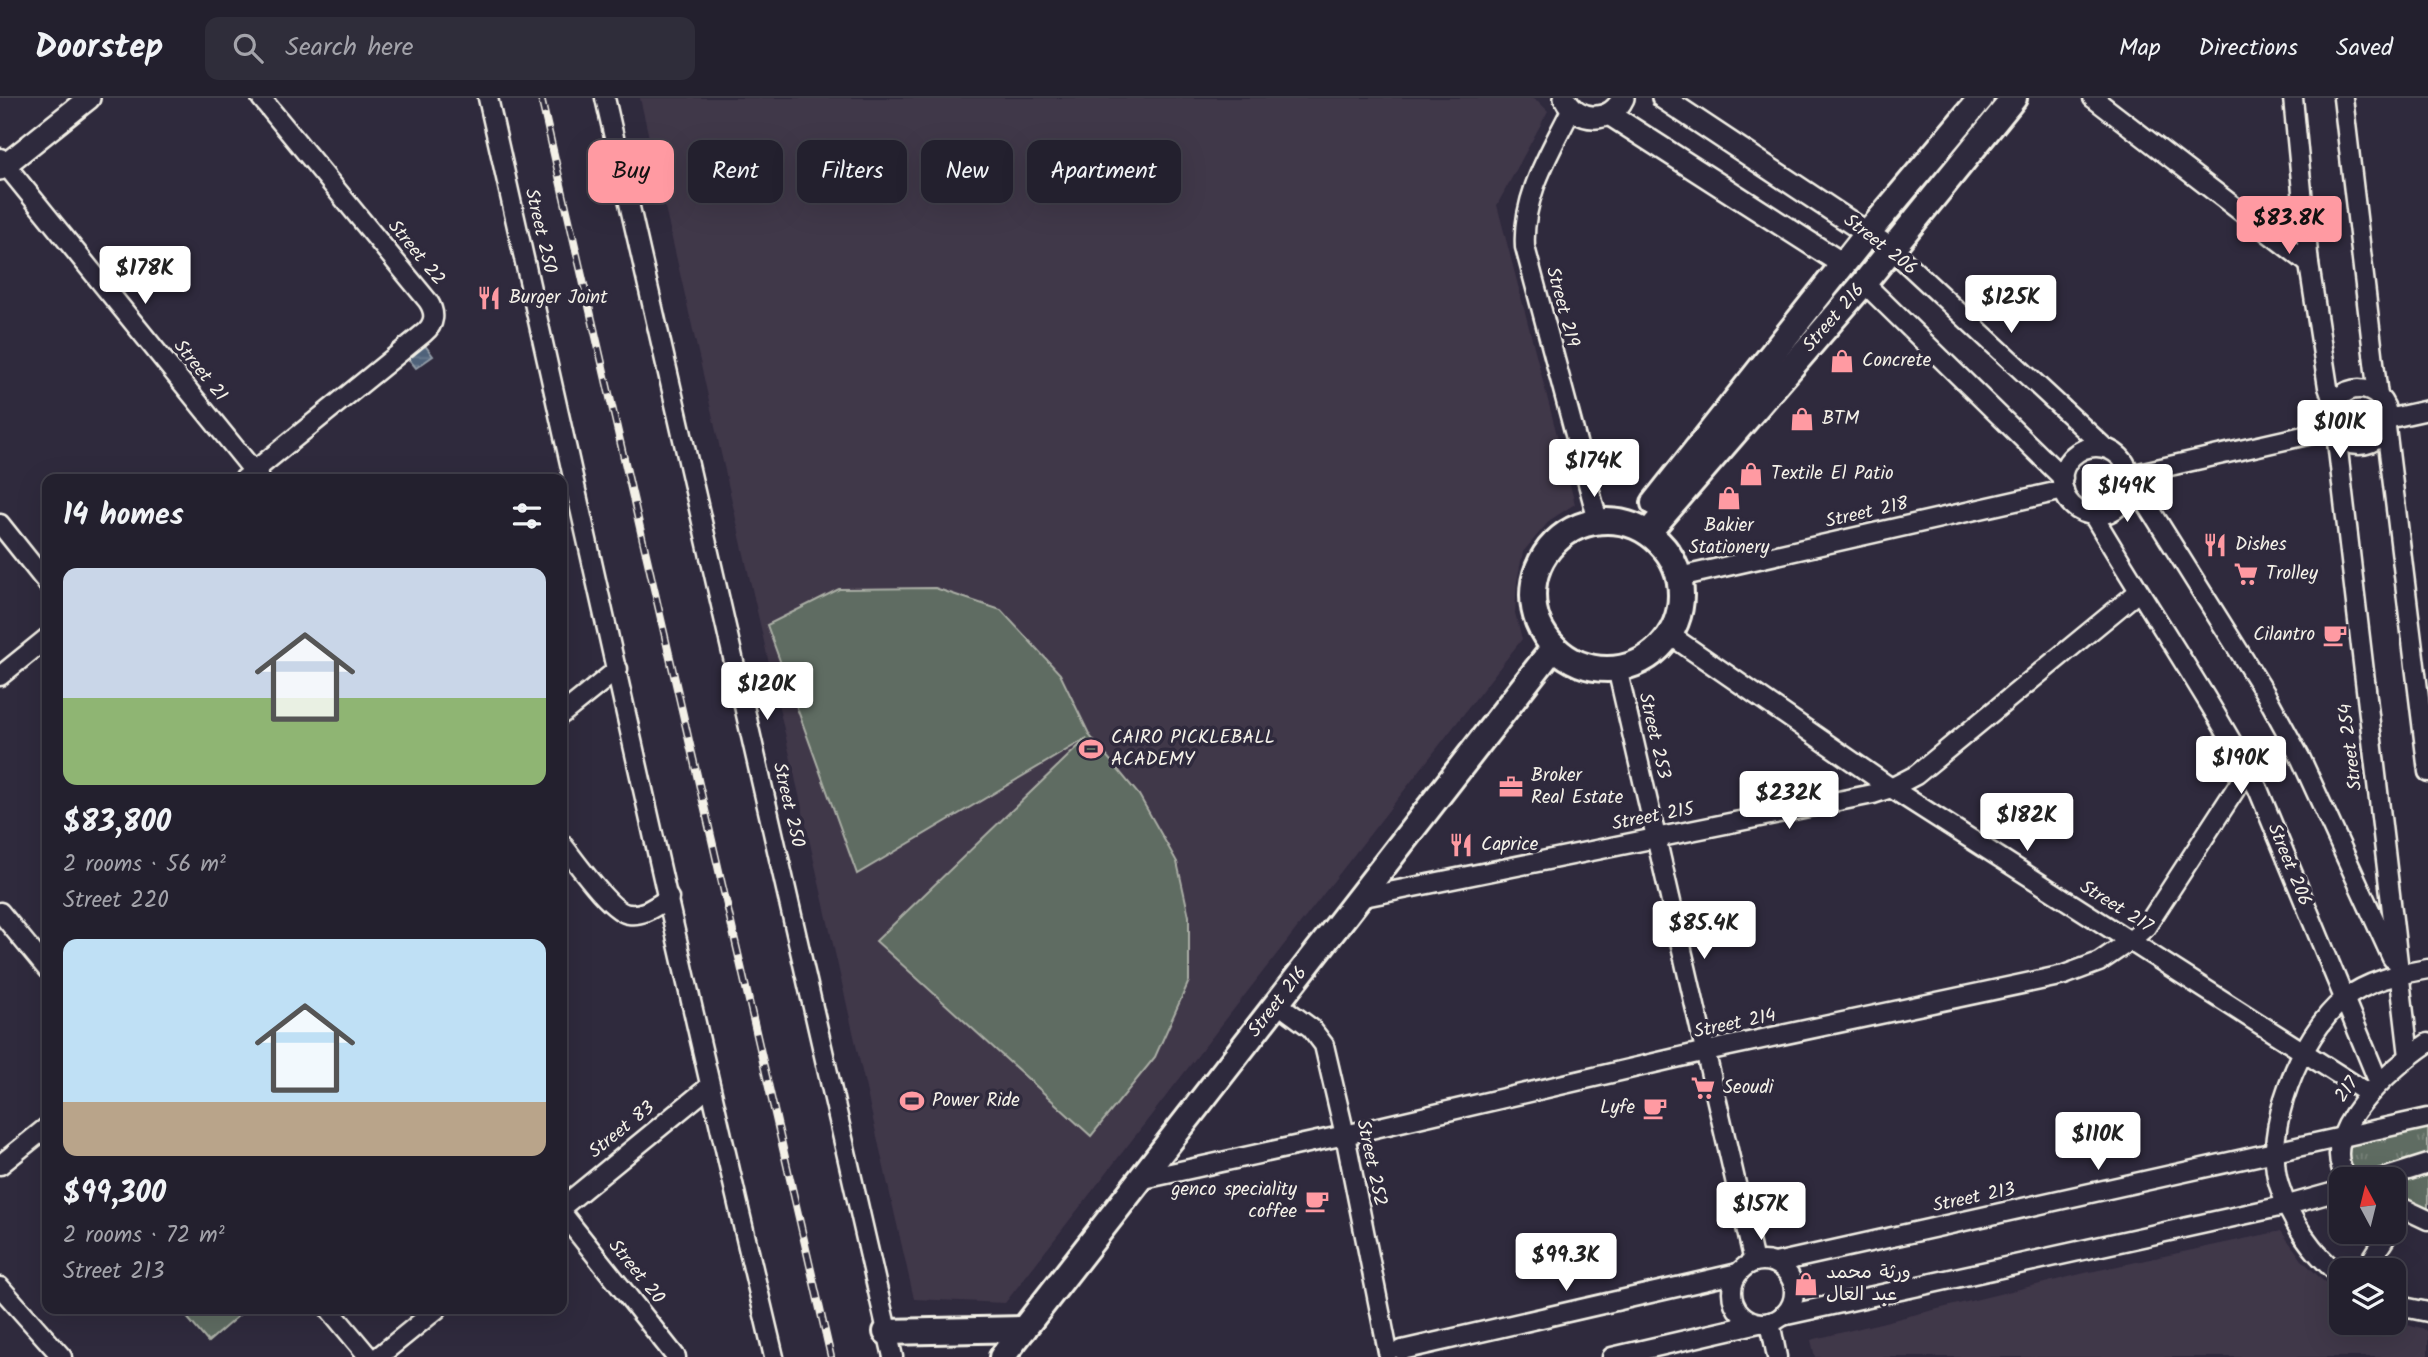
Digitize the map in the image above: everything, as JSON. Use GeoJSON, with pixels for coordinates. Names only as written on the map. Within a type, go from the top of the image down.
{"type":"FeatureCollection","features":[{"type":"Feature","properties":{"kind":"main road","name":"Street 216"},"geometry":{"type":"LineString","coordinates":[[1641,530],[1868,233],[1981,98]]}},
{"type":"Feature","properties":{"kind":"main road","name":"Street 216"},"geometry":{"type":"LineString","coordinates":[[1641,530],[1864,284],[2014,98]]}},
{"type":"Feature","properties":{"kind":"main road"},"geometry":{"type":"LineString","coordinates":[[1617,521],[1641,530],[1662,545],[1673,560],[1679,578],[1681,597],[1678,617],[1670,635],[1655,651],[1637,663],[1616,668],[1594,668],[1572,661],[1554,647],[1539,627],[1533,603],[1535,577],[1545,554],[1559,538],[1577,527],[1617,521]]}},
{"type":"Feature","properties":{"kind":"main road","name":"Street 216"},"geometry":{"type":"LineString","coordinates":[[1002,1357],[1554,647]]}},
{"type":"Feature","properties":{"kind":"main road"},"geometry":{"type":"LineString","coordinates":[[886,1332],[1024,1329]]}},
{"type":"Feature","properties":{"kind":"street"},"geometry":{"type":"LineString","coordinates":[[2,164],[89,98]]}},
{"type":"Feature","properties":{"kind":"street","name":"Street 22"},"geometry":{"type":"LineString","coordinates":[[257,474],[424,333],[434,318],[428,301],[261,98]]}},
{"type":"Feature","properties":{"kind":"street","name":"Street 250"},"geometry":{"type":"LineString","coordinates":[[488,98],[670,898],[710,1086],[774,1357]]}},
{"type":"Feature","properties":{"kind":"street","name":"Street 250"},"geometry":{"type":"LineString","coordinates":[[605,98],[893,1357]]}},
{"type":"Feature","properties":{"kind":"street","name":"Street 206"},"geometry":{"type":"LineString","coordinates":[[1663,98],[1891,249],[2105,448]]}},
{"type":"Feature","properties":{"kind":"street"},"geometry":{"type":"LineString","coordinates":[[2093,98],[2309,264]]}},
{"type":"Feature","properties":{"kind":"street"},"geometry":{"type":"LineString","coordinates":[[2293,98],[2309,264],[2328,387],[2334,404]]}},
{"type":"Feature","properties":{"kind":"street"},"geometry":{"type":"LineString","coordinates":[[2343,98],[2378,396]]}},
{"type":"Feature","properties":{"kind":"street"},"geometry":{"type":"LineString","coordinates":[[1568,103],[1589,117],[1616,106]]}},
{"type":"Feature","properties":{"kind":"street","name":"Street 219"},"geometry":{"type":"LineString","coordinates":[[1568,103],[1532,189],[1524,228],[1525,247],[1598,522]]}},
{"type":"Feature","properties":{"kind":"street","name":"Street 206"},"geometry":{"type":"LineString","coordinates":[[1616,106],[1844,265]]}},
{"type":"Feature","properties":{"kind":"street","name":"Street 21"},"geometry":{"type":"LineString","coordinates":[[2,164],[251,474]]}},
{"type":"Feature","properties":{"kind":"street","name":"Street 206"},"geometry":{"type":"LineString","coordinates":[[1864,284],[2063,484]]}},
{"type":"Feature","properties":{"kind":"street"},"geometry":{"type":"LineString","coordinates":[[2428,410],[2386,423],[2376,439],[2362,445],[2347,443],[2335,431],[2331,412],[2334,404],[2346,392],[2354,389],[2371,391],[2378,396],[2387,411],[2386,423],[2428,772]]}},
{"type":"Feature","properties":{"kind":"street"},"geometry":{"type":"LineString","coordinates":[[2130,476],[2335,431]]}},
{"type":"Feature","properties":{"kind":"street","name":"Street 254"},"geometry":{"type":"LineString","coordinates":[[2335,431],[2409,1056]]}},
{"type":"Feature","properties":{"kind":"street"},"geometry":{"type":"LineString","coordinates":[[2130,476],[2125,500],[2116,509],[2105,514],[2093,515],[2075,507],[2063,484],[2065,469],[2077,454],[2085,449],[2105,448],[2122,458],[2130,476],[2265,693],[2296,750],[2399,974]]}},
{"type":"Feature","properties":{"kind":"street","name":"Street 218"},"geometry":{"type":"LineString","coordinates":[[1679,578],[2063,484]]}},
{"type":"Feature","properties":{"kind":"street","name":"Street 206"},"geometry":{"type":"LineString","coordinates":[[2093,515],[2259,789],[2344,1000],[2374,1088]]}},
{"type":"Feature","properties":{"kind":"street"},"geometry":{"type":"LineString","coordinates":[[0,524],[42,577]]}},
{"type":"Feature","properties":{"kind":"street","name":"Street 215"},"geometry":{"type":"LineString","coordinates":[[1359,898],[1891,789],[1916,775],[2138,592]]}},
{"type":"Feature","properties":{"kind":"street","name":"Street 217"},"geometry":{"type":"LineString","coordinates":[[1670,635],[1891,789],[2303,1051],[2374,1088]]}},
{"type":"Feature","properties":{"kind":"street"},"geometry":{"type":"LineString","coordinates":[[0,676],[42,642]]}},
{"type":"Feature","properties":{"kind":"street","name":"Street 253"},"geometry":{"type":"LineString","coordinates":[[1616,668],[1754,1262]]}},
{"type":"Feature","properties":{"kind":"street"},"geometry":{"type":"LineString","coordinates":[[567,710],[618,669]]}},
{"type":"Feature","properties":{"kind":"street","name":"Street 214"},"geometry":{"type":"LineString","coordinates":[[1139,1180],[1706,1051],[2064,975],[2099,962],[2146,927],[2248,769]]}},
{"type":"Feature","properties":{"kind":"street"},"geometry":{"type":"LineString","coordinates":[[567,850],[615,909],[628,914],[642,913],[670,898]]}},
{"type":"Feature","properties":{"kind":"street"},"geometry":{"type":"LineString","coordinates":[[0,912],[42,963]]}},
{"type":"Feature","properties":{"kind":"street"},"geometry":{"type":"LineString","coordinates":[[2329,1267],[2304,1237],[2278,1184],[2275,1153],[2279,1117],[2288,1083],[2303,1051],[2321,1024],[2344,1000],[2370,984],[2399,974],[2428,969]]}},
{"type":"Feature","properties":{"kind":"street","name":"Street 252"},"geometry":{"type":"LineString","coordinates":[[1277,1003],[1311,1028],[1324,1045],[1390,1355]]}},
{"type":"Feature","properties":{"kind":"street","name":"217"},"geometry":{"type":"LineString","coordinates":[[2340,1167],[2338,1158],[2343,1135],[2374,1088],[2409,1056],[2428,1043]]}},
{"type":"Feature","properties":{"kind":"street","name":"Street 83"},"geometry":{"type":"LineString","coordinates":[[567,1203],[710,1086]]}},
{"type":"Feature","properties":{"kind":"street","name":"Street 213"},"geometry":{"type":"LineString","coordinates":[[1775,1263],[2428,1118]]}},
{"type":"Feature","properties":{"kind":"street"},"geometry":{"type":"LineString","coordinates":[[0,1165],[42,1131]]}},
{"type":"Feature","properties":{"kind":"street"},"geometry":{"type":"LineString","coordinates":[[2406,1171],[2428,1164]]}},
{"type":"Feature","properties":{"kind":"street"},"geometry":{"type":"LineString","coordinates":[[1612,1357],[2329,1194]]}},
{"type":"Feature","properties":{"kind":"street"},"geometry":{"type":"LineString","coordinates":[[2406,1209],[2428,1220]]}},
{"type":"Feature","properties":{"kind":"street","name":"Street 20"},"geometry":{"type":"LineString","coordinates":[[567,1219],[676,1357]]}},
{"type":"Feature","properties":{"kind":"street"},"geometry":{"type":"LineString","coordinates":[[1390,1355],[1738,1273],[1754,1262],[1775,1263],[1788,1273],[1794,1288],[1792,1304],[1770,1321],[1744,1317],[1734,1304],[1732,1288],[1738,1273]]}},
{"type":"Feature","properties":{"kind":"street"},"geometry":{"type":"LineString","coordinates":[[0,1287],[62,1357]]}},
{"type":"Feature","properties":{"kind":"street"},"geometry":{"type":"LineString","coordinates":[[2406,1307],[2428,1312]]}},
{"type":"Feature","properties":{"kind":"street"},"geometry":{"type":"LineString","coordinates":[[333,1314],[369,1357]]}},
{"type":"Feature","properties":{"kind":"street"},"geometry":{"type":"LineString","coordinates":[[378,1357],[431,1314]]}},
{"type":"Feature","properties":{"kind":"street"},"geometry":{"type":"LineString","coordinates":[[1770,1321],[1777,1357]]}},
{"type":"Feature","properties":{"kind":"shaded area"},"geometry":{"type":"Polygon","coordinates":[[[640,98],[1531,98],[1548,111],[1497,205],[1575,504],[1550,520],[1523,552],[1517,581],[1515,613],[1522,639],[1005,1303],[914,1299],[664,203],[674,203],[674,140],[650,140],[640,98]]]}},
{"type":"Feature","properties":{"kind":"shaded area"},"geometry":{"type":"Polygon","coordinates":[[[2281,1231],[2302,1260],[2329,1285],[2329,1335],[2406,1335],[2406,1325],[2428,1331],[2428,1357],[1815,1357],[1811,1340],[2085,1273],[2281,1231]]]}},
{"type":"Feature","properties":{"kind":"green space"},"geometry":{"type":"Polygon","coordinates":[[[935,588],[1001,610],[1060,674],[1090,736],[1139,795],[1177,862],[1189,916],[1189,981],[1155,1057],[1091,1136],[876,941],[1087,738],[857,874],[767,625],[839,589],[935,588]]]}},
{"type":"Feature","properties":{"kind":"green space"},"geometry":{"type":"Polygon","coordinates":[[[2428,1124],[2428,1158],[2396,1167],[2348,1167],[2348,1139],[2428,1124]]]}},
{"type":"Feature","properties":{"kind":"green space"},"geometry":{"type":"Polygon","coordinates":[[[2428,1173],[2428,1209],[2406,1200],[2406,1178],[2428,1173]]]}},
{"type":"Feature","properties":{"kind":"green space"},"geometry":{"type":"Polygon","coordinates":[[[184,1314],[240,1314],[208,1342],[184,1314]]]}},
{"type":"Feature","properties":{"kind":"water"},"geometry":{"type":"Polygon","coordinates":[[[424,344],[433,356],[416,368],[407,357],[424,344]]]}},
{"type":"Feature","properties":{"kind":"railway"},"geometry":{"type":"LineString","coordinates":[[541,98],[831,1357]]}},
{"type":"Feature","properties":{"kind":"place","name":"Burger Joint"},"geometry":{"type":"Point","coordinates":[489,298]}},
{"type":"Feature","properties":{"kind":"place","name":"Concrete"},"geometry":{"type":"Point","coordinates":[1842,361]}},
{"type":"Feature","properties":{"kind":"place","name":"BTM"},"geometry":{"type":"Point","coordinates":[1802,419]}},
{"type":"Feature","properties":{"kind":"place","name":"Textile El Patio"},"geometry":{"type":"Point","coordinates":[1751,474]}},
{"type":"Feature","properties":{"kind":"place","name":"Bakier Stationery"},"geometry":{"type":"Point","coordinates":[1729,498]}},
{"type":"Feature","properties":{"kind":"place","name":"Dishes"},"geometry":{"type":"Point","coordinates":[2215,545]}},
{"type":"Feature","properties":{"kind":"place","name":"Trolley"},"geometry":{"type":"Point","coordinates":[2246,574]}},
{"type":"Feature","properties":{"kind":"place","name":"Cilantro"},"geometry":{"type":"Point","coordinates":[2335,635]}},
{"type":"Feature","properties":{"kind":"place","name":"CAIRO PICKLEBALL ACADEMY"},"geometry":{"type":"Point","coordinates":[1091,749]}},
{"type":"Feature","properties":{"kind":"place","name":"Broker Real Estate"},"geometry":{"type":"Point","coordinates":[1511,787]}},
{"type":"Feature","properties":{"kind":"place","name":"Caprice"},"geometry":{"type":"Point","coordinates":[1461,845]}},
{"type":"Feature","properties":{"kind":"place","name":"Seoudi"},"geometry":{"type":"Point","coordinates":[1703,1088]}},
{"type":"Feature","properties":{"kind":"place","name":"Power Ride"},"geometry":{"type":"Point","coordinates":[912,1101]}},
{"type":"Feature","properties":{"kind":"place","name":"Lyfe"},"geometry":{"type":"Point","coordinates":[1655,1108]}},
{"type":"Feature","properties":{"kind":"place","name":"genco speciality coffee"},"geometry":{"type":"Point","coordinates":[1317,1201]}},
{"type":"Feature","properties":{"kind":"place","name":"ورثة محمد عبد العال"},"geometry":{"type":"Point","coordinates":[1806,1284]}}]}
